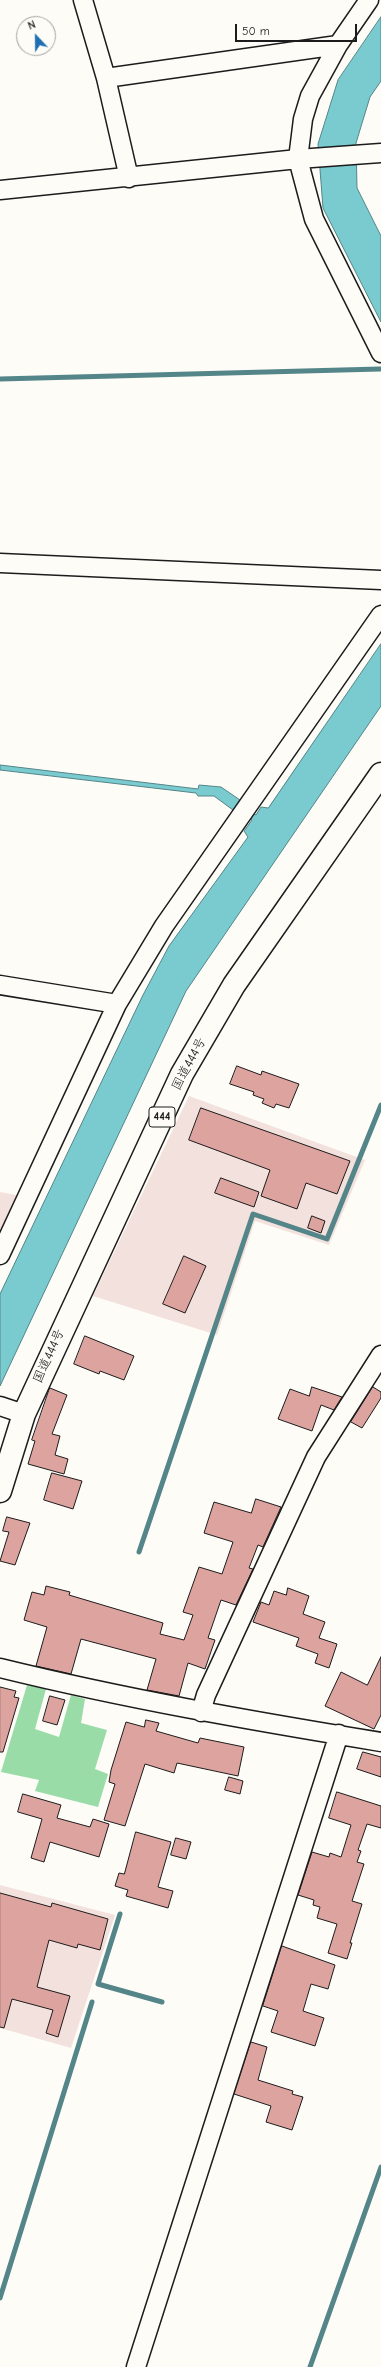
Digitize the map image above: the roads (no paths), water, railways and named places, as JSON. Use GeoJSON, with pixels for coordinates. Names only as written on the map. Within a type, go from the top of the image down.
{"type":"FeatureCollection","features":[{"type":"Feature","properties":{"kind":"highway","name":"国道444号"},"geometry":{"type":"LineString","coordinates":[[0,1491],[24,1414],[182,1074],[234,985],[381,774]]}},
{"type":"Feature","properties":{"kind":"street"},"geometry":{"type":"LineString","coordinates":[[83,0],[106,78],[130,178]]}},
{"type":"Feature","properties":{"kind":"street"},"geometry":{"type":"LineString","coordinates":[[369,0],[338,45],[310,96],[303,119],[306,158],[314,219],[381,353]]}},
{"type":"Feature","properties":{"kind":"street"},"geometry":{"type":"LineString","coordinates":[[106,78],[338,45]]}},
{"type":"Feature","properties":{"kind":"street"},"geometry":{"type":"LineString","coordinates":[[0,190],[130,178],[306,158],[378,152]]}},
{"type":"Feature","properties":{"kind":"street"},"geometry":{"type":"LineString","coordinates":[[0,564],[381,580]]}},
{"type":"Feature","properties":{"kind":"street"},"geometry":{"type":"LineString","coordinates":[[0,1255],[117,1004],[164,926],[381,615]]}},
{"type":"Feature","properties":{"kind":"street"},"geometry":{"type":"LineString","coordinates":[[0,985],[117,1004]]}},
{"type":"Feature","properties":{"kind":"street"},"geometry":{"type":"LineString","coordinates":[[201,1712],[206,1695],[316,1457],[381,1355]]}},
{"type":"Feature","properties":{"kind":"street"},"geometry":{"type":"LineString","coordinates":[[0,1406],[24,1414]]}},
{"type":"Feature","properties":{"kind":"street"},"geometry":{"type":"LineString","coordinates":[[0,1668],[74,1686],[201,1712],[381,1742]]}},
{"type":"Feature","properties":{"kind":"street"},"geometry":{"type":"LineString","coordinates":[[136,2367],[339,1734]]}},
{"type":"Feature","properties":{"kind":"water"},"geometry":{"type":"Polygon","coordinates":[[[381,17],[381,81],[370,97],[356,143],[357,188],[381,236],[381,322],[323,208],[318,144],[338,80],[381,17]]]}},
{"type":"Feature","properties":{"kind":"water"},"geometry":{"type":"Polygon","coordinates":[[[381,644],[381,706],[186,991],[0,1386],[0,1294],[143,995],[169,946],[248,837],[244,831],[252,820],[235,807],[233,810],[214,796],[198,796],[196,793],[0,770],[0,765],[198,789],[199,785],[221,787],[240,800],[238,803],[256,815],[261,807],[268,808],[381,644]]]}},
{"type":"Feature","properties":{"kind":"waterway"},"geometry":{"type":"LineString","coordinates":[[0,379],[380,369]]}},
{"type":"Feature","properties":{"kind":"waterway"},"geometry":{"type":"LineString","coordinates":[[139,1552],[253,1214],[327,1239],[381,1105]]}},
{"type":"Feature","properties":{"kind":"waterway"},"geometry":{"type":"LineString","coordinates":[[120,1914],[98,1984],[162,2002]]}},
{"type":"Feature","properties":{"kind":"waterway"},"geometry":{"type":"LineString","coordinates":[[0,2298],[92,2002]]}},
{"type":"Feature","properties":{"kind":"waterway"},"geometry":{"type":"LineString","coordinates":[[310,2367],[381,2167]]}}]}
